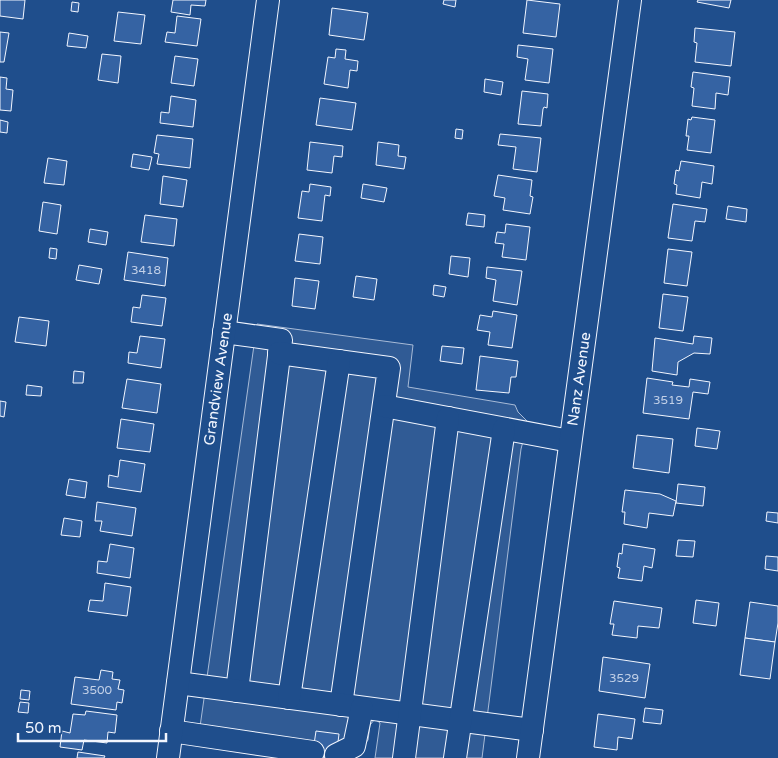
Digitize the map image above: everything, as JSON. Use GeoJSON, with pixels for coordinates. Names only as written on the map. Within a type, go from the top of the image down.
{"type":"FeatureCollection","features":[{"type":"Feature","properties":{"kind":"street","name":"Grandview Avenue"},"geometry":{"type":"LineString","coordinates":[[168,758],[268,0]]}},
{"type":"Feature","properties":{"kind":"street","name":"Nanz Avenue"},"geometry":{"type":"LineString","coordinates":[[528,758],[630,0]]}},
{"type":"Feature","properties":{"kind":"street"},"geometry":{"type":"LineString","coordinates":[[224,332],[281,340],[238,691]]}},
{"type":"Feature","properties":{"kind":"street"},"geometry":{"type":"LineString","coordinates":[[280,353],[390,368],[384,406],[351,706],[354,746],[336,755]]}},
{"type":"Feature","properties":{"kind":"street"},"geometry":{"type":"LineString","coordinates":[[289,698],[339,361]]}},
{"type":"Feature","properties":{"kind":"street"},"geometry":{"type":"LineString","coordinates":[[384,406],[570,441]]}},
{"type":"Feature","properties":{"kind":"street"},"geometry":{"type":"LineString","coordinates":[[404,758],[448,418]]}},
{"type":"Feature","properties":{"kind":"street"},"geometry":{"type":"LineString","coordinates":[[455,758],[504,429]]}},
{"type":"Feature","properties":{"kind":"street"},"geometry":{"type":"LineString","coordinates":[[178,683],[532,730]]}},
{"type":"Feature","properties":{"kind":"street"},"geometry":{"type":"LineString","coordinates":[[172,732],[313,752]]}},
{"type":"Feature","properties":{"kind":"shaded area"},"geometry":{"type":"Polygon","coordinates":[[[257,324],[413,345],[408,387],[515,405],[518,412],[528,422],[521,449],[482,758],[375,758],[380,723],[375,719],[370,725],[368,740],[362,748],[198,741],[257,324]]]}},
{"type":"Feature","properties":{"kind":"building"},"geometry":{"type":"Polygon","coordinates":[[[0,0],[25,0],[23,19],[0,16],[0,0]]]}},
{"type":"Feature","properties":{"kind":"building"},"geometry":{"type":"Polygon","coordinates":[[[173,0],[206,0],[205,6],[191,5],[190,15],[171,12],[173,0]]]}},
{"type":"Feature","properties":{"kind":"building"},"geometry":{"type":"Polygon","coordinates":[[[444,0],[456,0],[455,7],[443,4],[444,0]]]}},
{"type":"Feature","properties":{"kind":"building"},"geometry":{"type":"Polygon","coordinates":[[[527,0],[560,4],[556,37],[523,33],[527,0]]]}},
{"type":"Feature","properties":{"kind":"building"},"geometry":{"type":"Polygon","coordinates":[[[698,0],[731,0],[729,8],[697,2],[698,0]]]}},
{"type":"Feature","properties":{"kind":"building"},"geometry":{"type":"Polygon","coordinates":[[[72,2],[79,3],[78,12],[71,11],[72,2]]]}},
{"type":"Feature","properties":{"kind":"building"},"geometry":{"type":"Polygon","coordinates":[[[332,8],[368,13],[364,40],[329,35],[332,8]]]}},
{"type":"Feature","properties":{"kind":"building"},"geometry":{"type":"Polygon","coordinates":[[[118,12],[145,15],[141,44],[114,41],[118,12]]]}},
{"type":"Feature","properties":{"kind":"building"},"geometry":{"type":"Polygon","coordinates":[[[177,16],[201,19],[197,46],[165,42],[167,32],[175,33],[177,16]]]}},
{"type":"Feature","properties":{"kind":"building"},"geometry":{"type":"Polygon","coordinates":[[[695,28],[735,32],[731,66],[695,62],[697,43],[694,42],[695,28]]]}},
{"type":"Feature","properties":{"kind":"building"},"geometry":{"type":"Polygon","coordinates":[[[0,32],[9,33],[4,62],[0,62],[0,32]]]}},
{"type":"Feature","properties":{"kind":"building"},"geometry":{"type":"Polygon","coordinates":[[[69,33],[88,36],[86,48],[67,46],[69,33]]]}},
{"type":"Feature","properties":{"kind":"building"},"geometry":{"type":"Polygon","coordinates":[[[518,45],[553,49],[549,83],[525,80],[528,59],[517,57],[518,45]]]}},
{"type":"Feature","properties":{"kind":"building"},"geometry":{"type":"Polygon","coordinates":[[[336,49],[346,50],[345,59],[358,61],[357,71],[350,70],[348,88],[324,84],[328,57],[335,58],[336,49]]]}},
{"type":"Feature","properties":{"kind":"building"},"geometry":{"type":"Polygon","coordinates":[[[102,54],[121,56],[118,83],[98,80],[102,54]]]}},
{"type":"Feature","properties":{"kind":"building"},"geometry":{"type":"Polygon","coordinates":[[[175,56],[198,59],[194,86],[171,83],[175,56]]]}},
{"type":"Feature","properties":{"kind":"building"},"geometry":{"type":"Polygon","coordinates":[[[693,72],[730,77],[728,95],[716,93],[715,109],[692,106],[694,88],[691,87],[693,72]]]}},
{"type":"Feature","properties":{"kind":"building"},"geometry":{"type":"Polygon","coordinates":[[[0,77],[7,78],[6,89],[13,90],[11,111],[0,110],[0,77]]]}},
{"type":"Feature","properties":{"kind":"building"},"geometry":{"type":"Polygon","coordinates":[[[485,79],[503,82],[501,95],[484,92],[485,79]]]}},
{"type":"Feature","properties":{"kind":"building"},"geometry":{"type":"Polygon","coordinates":[[[522,91],[548,94],[547,108],[544,107],[543,109],[541,126],[518,124],[522,91]]]}},
{"type":"Feature","properties":{"kind":"building"},"geometry":{"type":"Polygon","coordinates":[[[171,96],[196,100],[193,127],[160,123],[161,112],[169,113],[171,96]]]}},
{"type":"Feature","properties":{"kind":"building"},"geometry":{"type":"Polygon","coordinates":[[[320,98],[356,103],[352,130],[316,125],[320,98]]]}},
{"type":"Feature","properties":{"kind":"building"},"geometry":{"type":"Polygon","coordinates":[[[692,117],[715,120],[711,153],[687,150],[689,136],[686,136],[688,119],[691,120],[692,117]]]}},
{"type":"Feature","properties":{"kind":"building"},"geometry":{"type":"Polygon","coordinates":[[[0,120],[8,122],[7,133],[0,132],[0,120]]]}},
{"type":"Feature","properties":{"kind":"building"},"geometry":{"type":"Polygon","coordinates":[[[456,129],[463,130],[462,139],[455,138],[456,129]]]}},
{"type":"Feature","properties":{"kind":"building"},"geometry":{"type":"Polygon","coordinates":[[[500,134],[541,138],[537,172],[513,169],[516,147],[498,145],[500,134]]]}},
{"type":"Feature","properties":{"kind":"building"},"geometry":{"type":"Polygon","coordinates":[[[157,135],[193,139],[190,168],[157,164],[159,154],[154,153],[157,135]]]}},
{"type":"Feature","properties":{"kind":"building"},"geometry":{"type":"Polygon","coordinates":[[[310,142],[343,146],[342,157],[334,156],[332,173],[307,170],[310,142]]]}},
{"type":"Feature","properties":{"kind":"building"},"geometry":{"type":"Polygon","coordinates":[[[378,142],[399,145],[398,156],[406,157],[404,169],[376,165],[378,142]]]}},
{"type":"Feature","properties":{"kind":"building"},"geometry":{"type":"Polygon","coordinates":[[[133,154],[152,157],[149,170],[131,167],[133,154]]]}},
{"type":"Feature","properties":{"kind":"building"},"geometry":{"type":"Polygon","coordinates":[[[48,158],[67,161],[64,185],[44,183],[48,158]]]}},
{"type":"Feature","properties":{"kind":"building"},"geometry":{"type":"Polygon","coordinates":[[[681,161],[714,166],[712,184],[702,182],[700,198],[676,194],[677,185],[674,184],[676,170],[679,171],[681,161]]]}},
{"type":"Feature","properties":{"kind":"building"},"geometry":{"type":"Polygon","coordinates":[[[498,175],[532,180],[530,196],[533,197],[530,214],[503,210],[505,198],[494,196],[498,175]]]}},
{"type":"Feature","properties":{"kind":"building"},"geometry":{"type":"Polygon","coordinates":[[[163,176],[187,180],[183,207],[160,204],[163,176]]]}},
{"type":"Feature","properties":{"kind":"building"},"geometry":{"type":"Polygon","coordinates":[[[310,184],[331,187],[330,196],[325,195],[322,221],[298,218],[302,191],[309,192],[310,184]]]}},
{"type":"Feature","properties":{"kind":"building"},"geometry":{"type":"Polygon","coordinates":[[[363,184],[387,188],[384,202],[361,198],[363,184]]]}},
{"type":"Feature","properties":{"kind":"building"},"geometry":{"type":"Polygon","coordinates":[[[43,202],[61,205],[57,234],[39,231],[43,202]]]}},
{"type":"Feature","properties":{"kind":"building"},"geometry":{"type":"Polygon","coordinates":[[[673,204],[707,209],[705,222],[695,221],[692,241],[668,238],[673,204]]]}},
{"type":"Feature","properties":{"kind":"building"},"geometry":{"type":"Polygon","coordinates":[[[728,206],[747,209],[746,222],[726,219],[728,206]]]}},
{"type":"Feature","properties":{"kind":"building"},"geometry":{"type":"Polygon","coordinates":[[[468,213],[485,215],[484,227],[466,225],[468,213]]]}},
{"type":"Feature","properties":{"kind":"building"},"geometry":{"type":"Polygon","coordinates":[[[145,215],[177,219],[174,246],[141,242],[145,215]]]}},
{"type":"Feature","properties":{"kind":"building"},"geometry":{"type":"Polygon","coordinates":[[[506,224],[530,227],[526,260],[502,257],[504,244],[495,243],[497,232],[505,233],[506,224]]]}},
{"type":"Feature","properties":{"kind":"building"},"geometry":{"type":"Polygon","coordinates":[[[90,229],[108,232],[106,245],[88,242],[90,229]]]}},
{"type":"Feature","properties":{"kind":"building"},"geometry":{"type":"Polygon","coordinates":[[[299,234],[323,237],[320,264],[295,261],[299,234]]]}},
{"type":"Feature","properties":{"kind":"building"},"geometry":{"type":"Polygon","coordinates":[[[50,248],[57,249],[56,259],[49,258],[50,248]]]}},
{"type":"Feature","properties":{"kind":"building"},"geometry":{"type":"Polygon","coordinates":[[[668,249],[692,252],[687,286],[664,283],[668,249]]]}},
{"type":"Feature","properties":{"kind":"building"},"geometry":{"type":"Polygon","coordinates":[[[128,252],[168,258],[165,286],[124,280],[128,252]]]}},
{"type":"Feature","properties":{"kind":"building"},"geometry":{"type":"Polygon","coordinates":[[[451,256],[470,258],[468,277],[449,274],[451,256]]]}},
{"type":"Feature","properties":{"kind":"building"},"geometry":{"type":"Polygon","coordinates":[[[79,265],[102,269],[99,284],[76,280],[79,265]]]}},
{"type":"Feature","properties":{"kind":"building"},"geometry":{"type":"Polygon","coordinates":[[[487,267],[522,271],[517,305],[493,301],[496,280],[486,278],[487,267]]]}},
{"type":"Feature","properties":{"kind":"building"},"geometry":{"type":"Polygon","coordinates":[[[356,276],[377,279],[374,300],[353,297],[356,276]]]}},
{"type":"Feature","properties":{"kind":"building"},"geometry":{"type":"Polygon","coordinates":[[[295,278],[319,281],[315,309],[292,306],[295,278]]]}},
{"type":"Feature","properties":{"kind":"building"},"geometry":{"type":"Polygon","coordinates":[[[434,285],[446,287],[444,297],[433,295],[434,285]]]}},
{"type":"Feature","properties":{"kind":"building"},"geometry":{"type":"Polygon","coordinates":[[[663,294],[688,297],[683,331],[659,328],[663,294]]]}},
{"type":"Feature","properties":{"kind":"building"},"geometry":{"type":"Polygon","coordinates":[[[142,295],[166,298],[162,326],[131,322],[133,307],[140,308],[142,295]]]}},
{"type":"Feature","properties":{"kind":"building"},"geometry":{"type":"Polygon","coordinates":[[[493,311],[517,315],[512,348],[488,345],[490,332],[477,330],[480,315],[492,317],[493,311]]]}},
{"type":"Feature","properties":{"kind":"building"},"geometry":{"type":"Polygon","coordinates":[[[19,317],[49,321],[46,346],[15,342],[19,317]]]}},
{"type":"Feature","properties":{"kind":"building"},"geometry":{"type":"Polygon","coordinates":[[[140,336],[165,339],[161,368],[128,363],[129,352],[137,353],[140,336]]]}},
{"type":"Feature","properties":{"kind":"building"},"geometry":{"type":"Polygon","coordinates":[[[694,336],[712,338],[710,354],[694,353],[678,362],[677,375],[652,371],[655,338],[693,344],[694,336]]]}},
{"type":"Feature","properties":{"kind":"building"},"geometry":{"type":"Polygon","coordinates":[[[442,346],[464,348],[462,364],[440,361],[442,346]]]}},
{"type":"Feature","properties":{"kind":"building"},"geometry":{"type":"Polygon","coordinates":[[[480,356],[518,361],[516,377],[511,377],[509,393],[476,390],[480,356]]]}},
{"type":"Feature","properties":{"kind":"building"},"geometry":{"type":"Polygon","coordinates":[[[74,371],[84,372],[83,383],[73,383],[74,371]]]}},
{"type":"Feature","properties":{"kind":"building"},"geometry":{"type":"Polygon","coordinates":[[[647,378],[673,382],[672,385],[689,387],[690,379],[710,382],[708,394],[693,392],[689,419],[643,413],[647,378]]]}},
{"type":"Feature","properties":{"kind":"building"},"geometry":{"type":"Polygon","coordinates":[[[127,379],[161,384],[157,413],[122,408],[127,379]]]}},
{"type":"Feature","properties":{"kind":"building"},"geometry":{"type":"Polygon","coordinates":[[[27,385],[42,387],[41,396],[26,395],[27,385]]]}},
{"type":"Feature","properties":{"kind":"building"},"geometry":{"type":"Polygon","coordinates":[[[0,401],[6,402],[4,417],[0,416],[0,401]]]}},
{"type":"Feature","properties":{"kind":"building"},"geometry":{"type":"Polygon","coordinates":[[[121,419],[154,424],[150,452],[117,448],[121,419]]]}},
{"type":"Feature","properties":{"kind":"building"},"geometry":{"type":"Polygon","coordinates":[[[697,428],[720,431],[717,449],[695,446],[697,428]]]}},
{"type":"Feature","properties":{"kind":"building"},"geometry":{"type":"Polygon","coordinates":[[[637,435],[673,439],[669,473],[633,468],[637,435]]]}},
{"type":"Feature","properties":{"kind":"building"},"geometry":{"type":"Polygon","coordinates":[[[120,460],[145,464],[141,492],[108,487],[109,475],[118,477],[120,460]]]}},
{"type":"Feature","properties":{"kind":"building"},"geometry":{"type":"Polygon","coordinates":[[[69,479],[87,482],[85,498],[66,495],[69,479]]]}},
{"type":"Feature","properties":{"kind":"building"},"geometry":{"type":"Polygon","coordinates":[[[678,484],[705,487],[703,506],[676,503],[678,484]]]}},
{"type":"Feature","properties":{"kind":"building"},"geometry":{"type":"Polygon","coordinates":[[[625,490],[660,494],[676,501],[673,516],[649,513],[647,528],[624,524],[625,512],[622,512],[625,490]]]}},
{"type":"Feature","properties":{"kind":"building"},"geometry":{"type":"Polygon","coordinates":[[[97,502],[136,508],[132,536],[100,531],[102,521],[95,521],[97,502]]]}},
{"type":"Feature","properties":{"kind":"building"},"geometry":{"type":"Polygon","coordinates":[[[767,512],[778,513],[778,523],[766,521],[767,512]]]}},
{"type":"Feature","properties":{"kind":"building"},"geometry":{"type":"Polygon","coordinates":[[[64,518],[82,521],[80,537],[61,535],[64,518]]]}},
{"type":"Feature","properties":{"kind":"building"},"geometry":{"type":"Polygon","coordinates":[[[678,540],[695,541],[693,557],[676,556],[678,540]]]}},
{"type":"Feature","properties":{"kind":"building"},"geometry":{"type":"Polygon","coordinates":[[[110,544],[134,548],[130,578],[97,573],[98,561],[107,562],[110,544]]]}},
{"type":"Feature","properties":{"kind":"building"},"geometry":{"type":"Polygon","coordinates":[[[623,544],[655,549],[652,568],[644,566],[642,581],[618,578],[620,568],[617,567],[619,553],[622,554],[623,544]]]}},
{"type":"Feature","properties":{"kind":"building"},"geometry":{"type":"Polygon","coordinates":[[[766,556],[778,557],[778,571],[765,569],[766,556]]]}},
{"type":"Feature","properties":{"kind":"building"},"geometry":{"type":"Polygon","coordinates":[[[105,583],[131,587],[127,616],[88,611],[90,600],[103,601],[105,583]]]}},
{"type":"Feature","properties":{"kind":"building"},"geometry":{"type":"Polygon","coordinates":[[[696,600],[719,603],[716,626],[693,623],[696,600]]]}},
{"type":"Feature","properties":{"kind":"building"},"geometry":{"type":"Polygon","coordinates":[[[614,601],[662,608],[659,628],[638,626],[637,638],[612,635],[614,624],[610,624],[614,601]]]}},
{"type":"Feature","properties":{"kind":"building"},"geometry":{"type":"Polygon","coordinates":[[[750,602],[778,606],[775,642],[745,638],[750,602]]]}},
{"type":"Feature","properties":{"kind":"building"},"geometry":{"type":"Polygon","coordinates":[[[745,638],[775,642],[770,679],[740,675],[745,638]]]}},
{"type":"Feature","properties":{"kind":"building"},"geometry":{"type":"Polygon","coordinates":[[[603,657],[650,664],[645,698],[599,691],[603,657]]]}},
{"type":"Feature","properties":{"kind":"building"},"geometry":{"type":"Polygon","coordinates":[[[101,670],[113,672],[112,679],[120,680],[118,689],[124,690],[122,703],[117,702],[116,710],[71,704],[75,677],[99,680],[101,670]]]}},
{"type":"Feature","properties":{"kind":"building"},"geometry":{"type":"Polygon","coordinates":[[[21,690],[30,691],[29,700],[20,699],[21,690]]]}},
{"type":"Feature","properties":{"kind":"building"},"geometry":{"type":"Polygon","coordinates":[[[20,702],[29,703],[28,713],[18,712],[20,702]]]}},
{"type":"Feature","properties":{"kind":"building"},"geometry":{"type":"Polygon","coordinates":[[[645,708],[663,710],[661,724],[643,722],[645,708]]]}},
{"type":"Feature","properties":{"kind":"building"},"geometry":{"type":"Polygon","coordinates":[[[86,711],[117,715],[115,733],[108,732],[107,743],[84,740],[82,750],[60,747],[62,731],[70,733],[73,714],[85,715],[86,711]]]}},
{"type":"Feature","properties":{"kind":"building"},"geometry":{"type":"Polygon","coordinates":[[[598,714],[635,719],[632,739],[618,737],[617,750],[594,747],[598,714]]]}},
{"type":"Feature","properties":{"kind":"building"},"geometry":{"type":"Polygon","coordinates":[[[316,731],[339,734],[336,758],[312,758],[316,731]]]}},
{"type":"Feature","properties":{"kind":"building"},"geometry":{"type":"Polygon","coordinates":[[[78,752],[105,756],[104,758],[77,758],[78,752]]]}}]}
